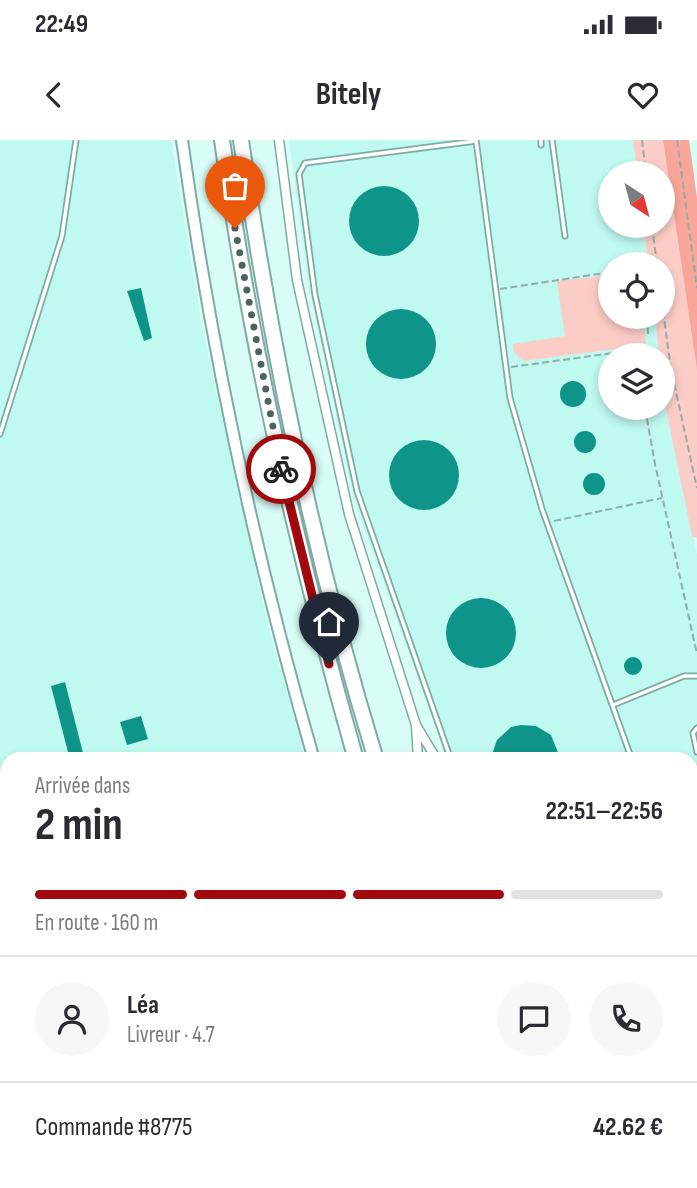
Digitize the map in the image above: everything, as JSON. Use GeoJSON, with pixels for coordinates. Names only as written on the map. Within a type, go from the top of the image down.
{"type":"FeatureCollection","features":[{"type":"Feature","properties":{"kind":"highway"},"geometry":{"type":"LineString","coordinates":[[222,140],[238,247],[271,424],[309,584],[354,752]]}},
{"type":"Feature","properties":{"kind":"highway"},"geometry":{"type":"LineString","coordinates":[[241,140],[274,342],[306,493],[374,752]]}},
{"type":"Feature","properties":{"kind":"highway"},"geometry":{"type":"LineString","coordinates":[[247,183],[253,160],[251,140]]}},
{"type":"Feature","properties":{"kind":"main road"},"geometry":{"type":"LineString","coordinates":[[182,140],[200,258],[233,433],[281,643],[312,752]]}},
{"type":"Feature","properties":{"kind":"street"},"geometry":{"type":"LineString","coordinates":[[279,140],[297,280],[349,514],[416,725],[431,752]]}},
{"type":"Feature","properties":{"kind":"street"},"geometry":{"type":"LineString","coordinates":[[416,725],[418,752]]}},
{"type":"Feature","properties":{"kind":"lane"},"geometry":{"type":"LineString","coordinates":[[0,434],[62,236],[76,140]]}},
{"type":"Feature","properties":{"kind":"lane"},"geometry":{"type":"LineString","coordinates":[[448,752],[357,491],[315,295],[299,174],[305,163],[476,140],[506,368],[516,423],[547,522],[629,752]]}},
{"type":"Feature","properties":{"kind":"lane"},"geometry":{"type":"LineString","coordinates":[[552,140],[565,236]]}},
{"type":"Feature","properties":{"kind":"lane"},"geometry":{"type":"LineString","coordinates":[[612,705],[684,676],[697,676]]}},
{"type":"Feature","properties":{"kind":"lane"},"geometry":{"type":"LineString","coordinates":[[697,728],[694,733],[697,752]]}},
{"type":"Feature","properties":{"kind":"path"},"geometry":{"type":"LineString","coordinates":[[642,140],[645,161]]}},
{"type":"Feature","properties":{"kind":"path"},"geometry":{"type":"LineString","coordinates":[[677,140],[697,288]]}},
{"type":"Feature","properties":{"kind":"path"},"geometry":{"type":"LineString","coordinates":[[496,289],[598,274]]}},
{"type":"Feature","properties":{"kind":"path"},"geometry":{"type":"LineString","coordinates":[[648,329],[648,334]]}},
{"type":"Feature","properties":{"kind":"path"},"geometry":{"type":"LineString","coordinates":[[665,329],[671,369],[697,488]]}},
{"type":"Feature","properties":{"kind":"path"},"geometry":{"type":"LineString","coordinates":[[506,368],[598,355]]}},
{"type":"Feature","properties":{"kind":"path"},"geometry":{"type":"LineString","coordinates":[[647,420],[697,654]]}},
{"type":"Feature","properties":{"kind":"path"},"geometry":{"type":"LineString","coordinates":[[547,522],[663,498]]}},
{"type":"Feature","properties":{"kind":"shaded area"},"geometry":{"type":"Polygon","coordinates":[[[0,140],[171,140],[201,322],[269,630],[304,752],[0,752],[0,140]]]}},
{"type":"Feature","properties":{"kind":"shaded area"},"geometry":{"type":"Polygon","coordinates":[[[289,140],[633,140],[636,161],[598,161],[598,238],[645,238],[647,252],[598,252],[598,329],[656,329],[658,343],[598,343],[598,420],[670,420],[697,554],[697,752],[444,752],[354,500],[308,283],[289,140]]]}},
{"type":"Feature","properties":{"kind":"shaded area"},"geometry":{"type":"Polygon","coordinates":[[[633,140],[663,140],[666,161],[636,161],[633,140]]]}},
{"type":"Feature","properties":{"kind":"shaded area"},"geometry":{"type":"Polygon","coordinates":[[[663,140],[689,140],[697,198],[697,370],[676,228],[676,161],[666,161],[663,140]]]}},
{"type":"Feature","properties":{"kind":"shaded area"},"geometry":{"type":"Polygon","coordinates":[[[676,228],[697,370],[697,538],[692,536],[668,420],[675,420],[675,343],[658,343],[656,329],[675,329],[675,252],[647,252],[645,238],[676,238],[676,228]]]}},
{"type":"Feature","properties":{"kind":"shaded area"},"geometry":{"type":"Polygon","coordinates":[[[598,276],[598,329],[644,329],[646,343],[598,343],[598,351],[523,361],[514,352],[513,344],[565,336],[557,281],[598,276]]]}},
{"type":"Feature","properties":{"kind":"building"},"geometry":{"type":"Polygon","coordinates":[[[384,186],[409,196],[419,221],[409,246],[384,256],[359,246],[349,221],[359,196],[384,186]]]}},
{"type":"Feature","properties":{"kind":"building"},"geometry":{"type":"Polygon","coordinates":[[[141,288],[152,338],[144,341],[127,291],[141,288]]]}},
{"type":"Feature","properties":{"kind":"building"},"geometry":{"type":"Polygon","coordinates":[[[401,309],[426,319],[436,344],[426,369],[401,379],[376,369],[366,344],[376,319],[401,309]]]}},
{"type":"Feature","properties":{"kind":"building"},"geometry":{"type":"Polygon","coordinates":[[[573,381],[582,385],[586,394],[582,403],[573,407],[564,403],[560,394],[564,385],[573,381]]]}},
{"type":"Feature","properties":{"kind":"building"},"geometry":{"type":"Polygon","coordinates":[[[585,431],[593,434],[596,442],[593,450],[585,453],[577,450],[574,442],[577,434],[585,431]]]}},
{"type":"Feature","properties":{"kind":"building"},"geometry":{"type":"Polygon","coordinates":[[[424,440],[449,450],[459,475],[449,500],[424,510],[399,500],[389,475],[399,450],[424,440]]]}},
{"type":"Feature","properties":{"kind":"building"},"geometry":{"type":"Polygon","coordinates":[[[594,473],[602,476],[605,484],[602,492],[594,495],[586,492],[583,484],[586,476],[594,473]]]}},
{"type":"Feature","properties":{"kind":"building"},"geometry":{"type":"Polygon","coordinates":[[[481,598],[506,608],[516,633],[506,658],[481,668],[456,658],[446,633],[456,608],[481,598]]]}},
{"type":"Feature","properties":{"kind":"building"},"geometry":{"type":"Polygon","coordinates":[[[629,657],[637,657],[642,666],[640,673],[629,675],[624,670],[624,662],[629,657]]]}},
{"type":"Feature","properties":{"kind":"building"},"geometry":{"type":"Polygon","coordinates":[[[65,682],[83,752],[68,752],[51,686],[65,682]]]}},
{"type":"Feature","properties":{"kind":"building"},"geometry":{"type":"Polygon","coordinates":[[[141,716],[148,739],[127,745],[120,722],[141,716]]]}},
{"type":"Feature","properties":{"kind":"building"},"geometry":{"type":"Polygon","coordinates":[[[536,726],[551,735],[558,752],[493,752],[497,740],[511,727],[536,726]]]}},
{"type":"Feature","properties":{"kind":"way so far"},"geometry":{"type":"LineString","coordinates":[[235,228],[281,469]]}},
{"type":"Feature","properties":{"kind":"route"},"geometry":{"type":"LineString","coordinates":[[281,469],[329,664]]}}]}
